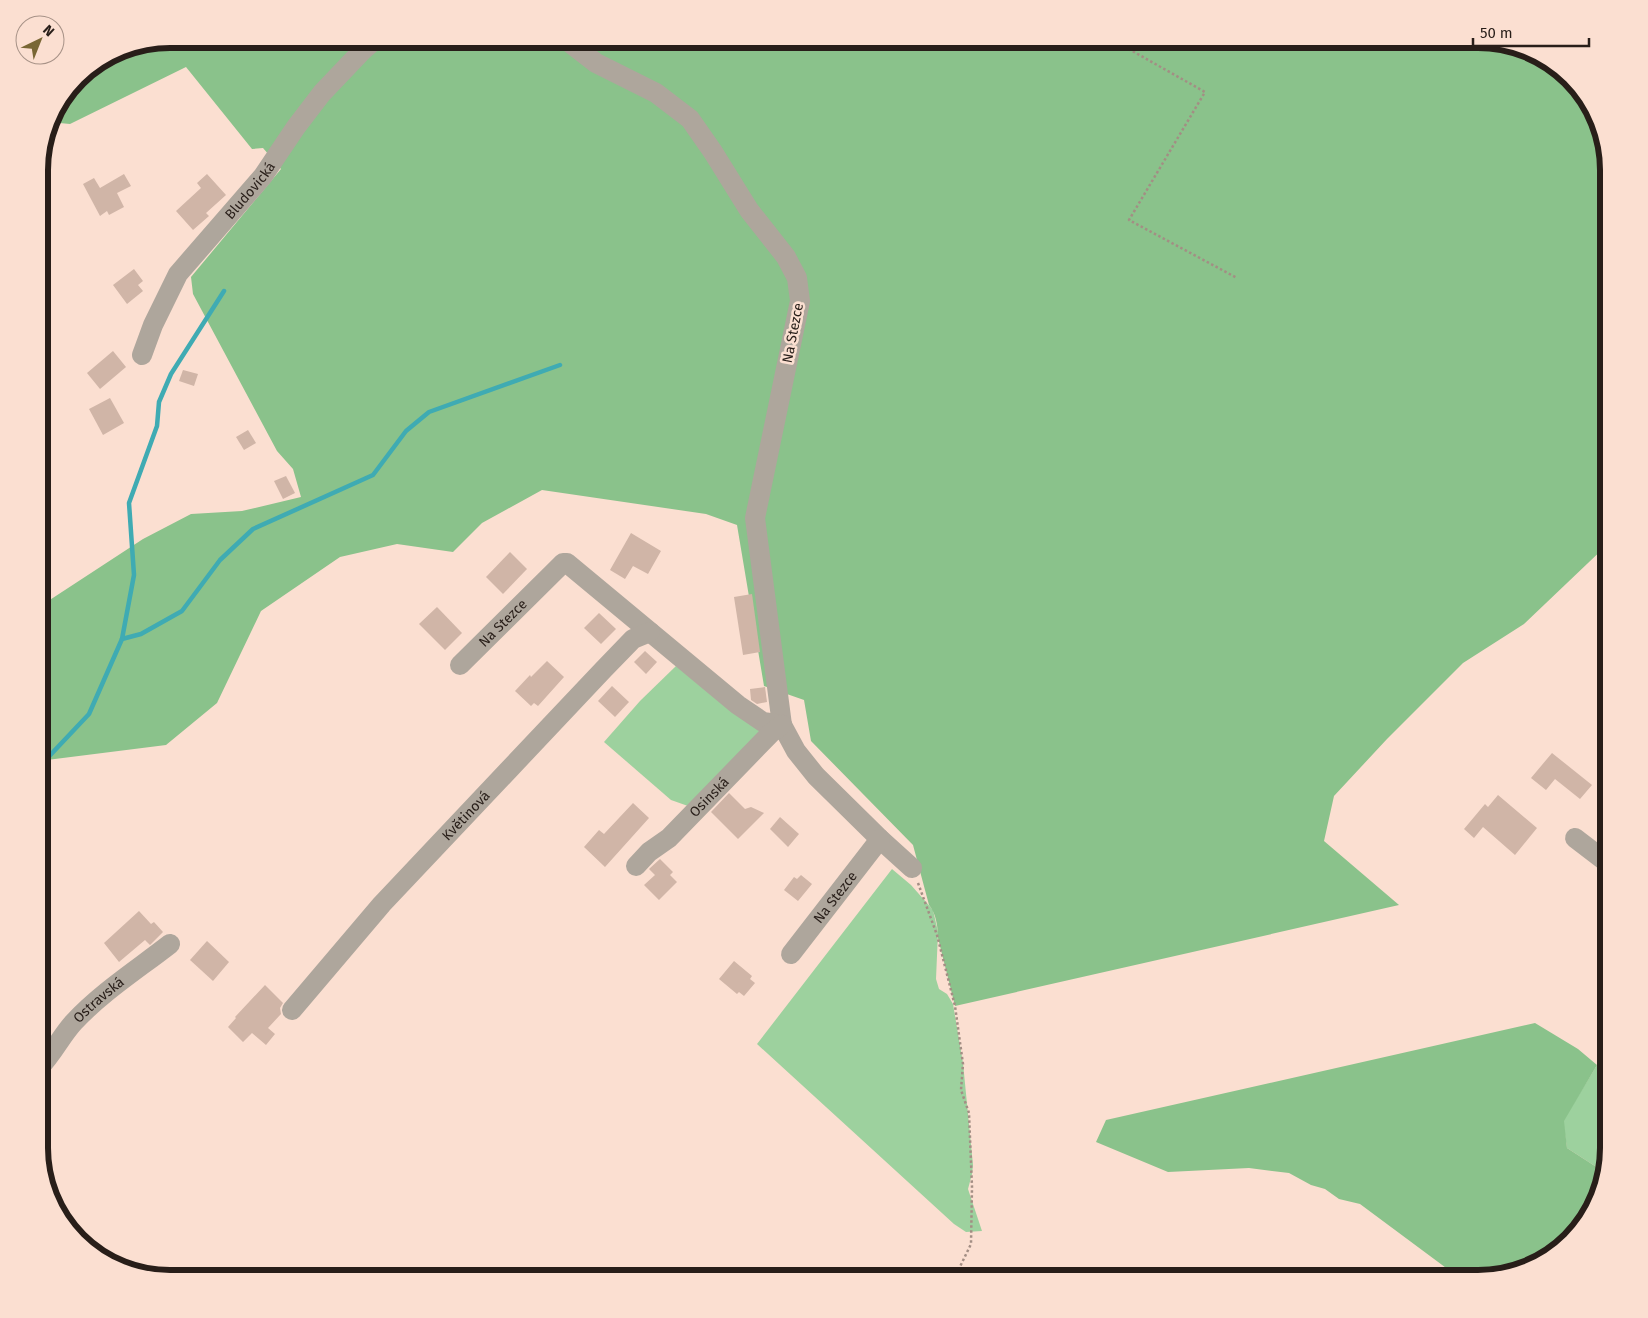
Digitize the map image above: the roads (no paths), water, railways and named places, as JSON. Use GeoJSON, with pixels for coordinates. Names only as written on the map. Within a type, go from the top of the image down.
{"type":"FeatureCollection","features":[{"type":"Feature","properties":{"kind":"street","name":"Bludovická"},"geometry":{"type":"LineString","coordinates":[[142,355],[153,325],[178,274],[263,176],[322,93],[366,48]]}},
{"type":"Feature","properties":{"kind":"street","name":"Na Stezce"},"geometry":{"type":"LineString","coordinates":[[577,48],[596,63],[656,93],[690,119],[749,210],[786,257],[797,278],[800,301],[755,518],[782,725],[796,751],[816,776],[912,868]]}},
{"type":"Feature","properties":{"kind":"street","name":"Na Stezce"},"geometry":{"type":"LineString","coordinates":[[460,664],[563,563],[567,563],[752,716],[763,722],[782,725]]}},
{"type":"Feature","properties":{"kind":"street","name":"Květinová"},"geometry":{"type":"LineString","coordinates":[[292,1010],[382,904],[633,639],[650,632]]}},
{"type":"Feature","properties":{"kind":"street","name":"Osinská"},"geometry":{"type":"LineString","coordinates":[[636,866],[649,852],[669,838],[771,733],[782,725]]}},
{"type":"Feature","properties":{"kind":"street"},"geometry":{"type":"LineString","coordinates":[[1575,838],[1600,857]]}},
{"type":"Feature","properties":{"kind":"street","name":"Na Stezce"},"geometry":{"type":"LineString","coordinates":[[791,954],[880,839]]}},
{"type":"Feature","properties":{"kind":"street","name":"Ostravská"},"geometry":{"type":"LineString","coordinates":[[48,1059],[73,1024],[94,1003],[170,944]]}},
{"type":"Feature","properties":{"kind":"waterway"},"geometry":{"type":"LineString","coordinates":[[48,757],[89,714],[122,639],[134,575],[129,503],[157,426],[159,402],[171,374],[224,291]]}},
{"type":"Feature","properties":{"kind":"waterway"},"geometry":{"type":"LineString","coordinates":[[122,639],[141,634],[182,611],[220,560],[253,529],[373,475],[406,431],[429,412],[560,365]]}}]}
